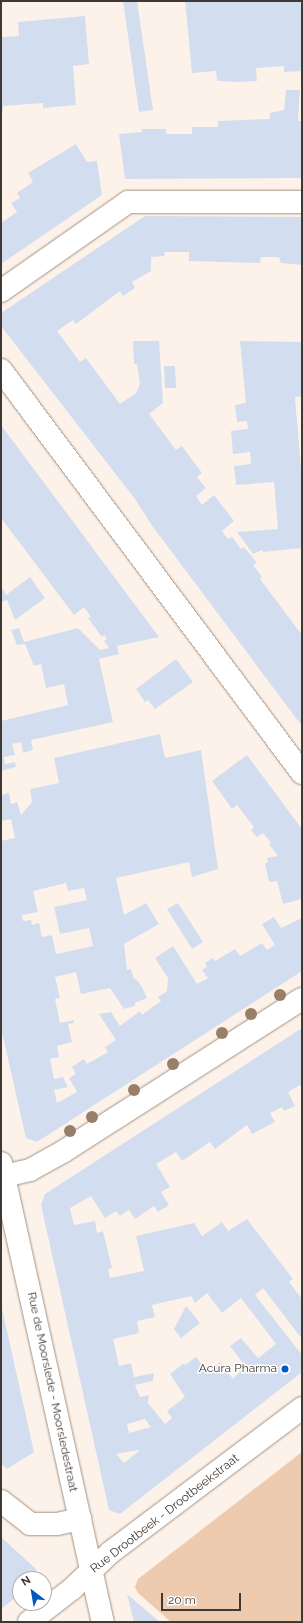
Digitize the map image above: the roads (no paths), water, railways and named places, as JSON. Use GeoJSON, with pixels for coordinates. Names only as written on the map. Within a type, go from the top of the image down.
{"type":"FeatureCollection","features":[{"type":"Feature","properties":{"kind":"street"},"geometry":{"type":"LineString","coordinates":[[1,291],[128,202],[302,202]]}},
{"type":"Feature","properties":{"kind":"street"},"geometry":{"type":"LineString","coordinates":[[1,370],[302,773]]}},
{"type":"Feature","properties":{"kind":"street"},"geometry":{"type":"LineString","coordinates":[[2,1170],[30,1170],[64,1151],[302,999]]}},
{"type":"Feature","properties":{"kind":"street","name":"Rue de Moorslede - Moorsledestraat"},"geometry":{"type":"LineString","coordinates":[[2,1170],[103,1622]]}},
{"type":"Feature","properties":{"kind":"street","name":"Rue Drootbeek - Drootbeekstraat"},"geometry":{"type":"LineString","coordinates":[[29,1622],[91,1570],[302,1408]]}},
{"type":"Feature","properties":{"kind":"street"},"geometry":{"type":"LineString","coordinates":[[1,1501],[30,1524],[57,1524],[80,1519]]}},
{"type":"Feature","properties":{"kind":"place","name":"Acura Pharma"},"geometry":{"type":"Point","coordinates":[285,1369]}}]}
